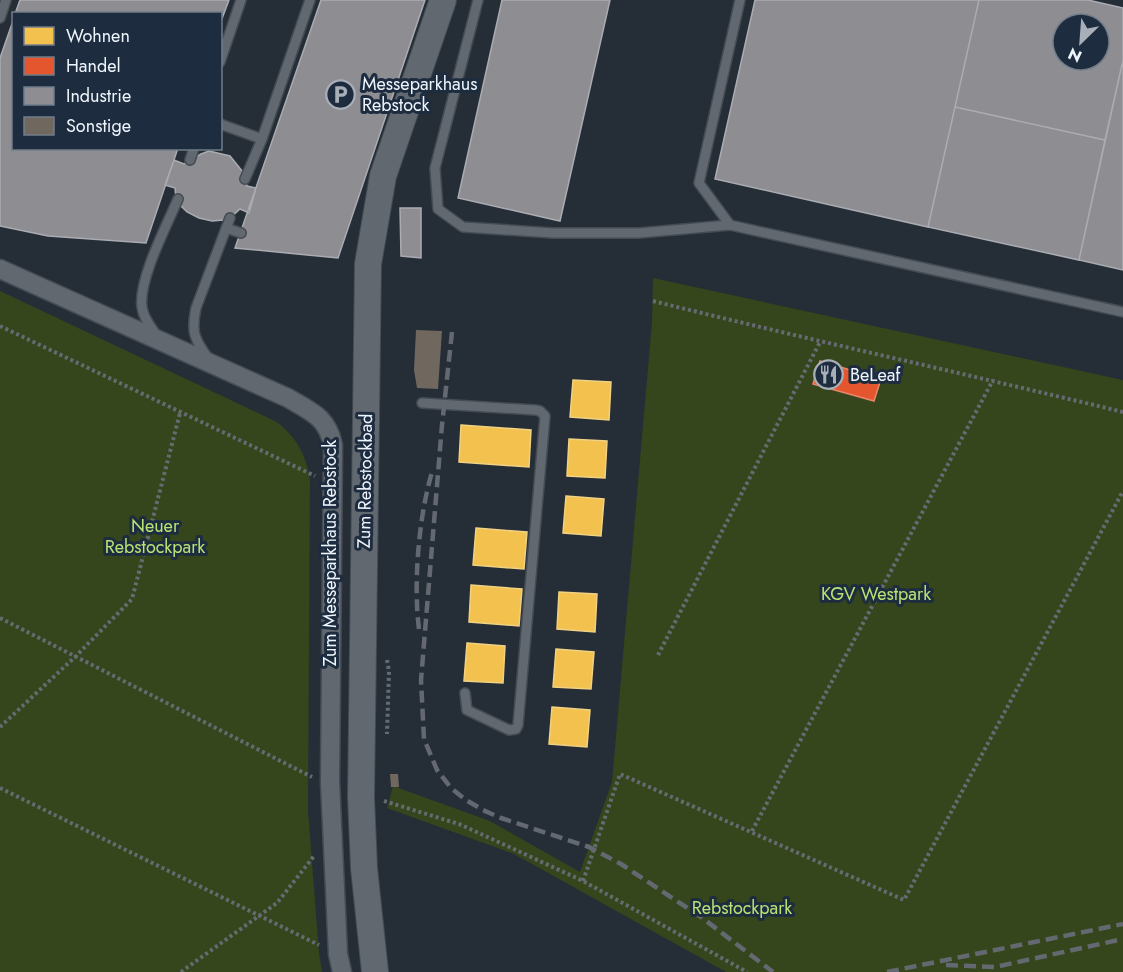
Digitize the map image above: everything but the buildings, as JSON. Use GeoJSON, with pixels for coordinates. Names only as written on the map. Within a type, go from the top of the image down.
{"type":"FeatureCollection","features":[{"type":"Feature","properties":{"kind":"main road","name":"Zum Rebstockbad"},"geometry":{"type":"LineString","coordinates":[[375,972],[368,912],[361,806],[368,264],[383,176],[443,0]]}},
{"type":"Feature","properties":{"kind":"street","name":"Zum Messeparkhaus Rebstock"},"geometry":{"type":"LineString","coordinates":[[0,269],[288,398],[317,415],[330,433],[333,445],[330,782],[340,963]]}},
{"type":"Feature","properties":{"kind":"lane"},"geometry":{"type":"LineString","coordinates":[[0,18],[6,0]]}},
{"type":"Feature","properties":{"kind":"lane"},"geometry":{"type":"LineString","coordinates":[[222,56],[241,0]]}},
{"type":"Feature","properties":{"kind":"lane"},"geometry":{"type":"LineString","coordinates":[[245,179],[262,139],[310,0]]}},
{"type":"Feature","properties":{"kind":"lane"},"geometry":{"type":"LineString","coordinates":[[478,0],[435,168],[438,208],[463,227],[553,233],[639,233],[730,225],[1123,312]]}},
{"type":"Feature","properties":{"kind":"lane"},"geometry":{"type":"LineString","coordinates":[[730,225],[699,183],[740,0]]}},
{"type":"Feature","properties":{"kind":"lane"},"geometry":{"type":"LineString","coordinates":[[222,125],[262,139]]}},
{"type":"Feature","properties":{"kind":"lane"},"geometry":{"type":"LineString","coordinates":[[190,160],[193,150]]}},
{"type":"Feature","properties":{"kind":"lane"},"geometry":{"type":"LineString","coordinates":[[160,340],[142,310],[141,297],[177,199]]}},
{"type":"Feature","properties":{"kind":"lane"},"geometry":{"type":"LineString","coordinates":[[214,364],[194,337],[193,324],[196,308],[230,218]]}},
{"type":"Feature","properties":{"kind":"lane"},"geometry":{"type":"LineString","coordinates":[[226,228],[241,233]]}},
{"type":"Feature","properties":{"kind":"lane"},"geometry":{"type":"LineString","coordinates":[[422,403],[535,410],[545,416],[516,729],[509,730],[467,710],[465,693]]}},
{"type":"Feature","properties":{"kind":"path"},"geometry":{"type":"LineString","coordinates":[[653,301],[1123,412]]}},
{"type":"Feature","properties":{"kind":"path"},"geometry":{"type":"LineString","coordinates":[[0,326],[315,476]]}},
{"type":"Feature","properties":{"kind":"path"},"geometry":{"type":"LineString","coordinates":[[658,655],[820,342]]}},
{"type":"Feature","properties":{"kind":"path"},"geometry":{"type":"LineString","coordinates":[[752,831],[993,380]]}},
{"type":"Feature","properties":{"kind":"path"},"geometry":{"type":"LineString","coordinates":[[0,727],[76,656],[132,599],[180,413]]}},
{"type":"Feature","properties":{"kind":"path"},"geometry":{"type":"LineString","coordinates":[[583,881],[620,774],[904,900],[1123,490]]}},
{"type":"Feature","properties":{"kind":"path"},"geometry":{"type":"LineString","coordinates":[[0,618],[314,778]]}},
{"type":"Feature","properties":{"kind":"path"},"geometry":{"type":"LineString","coordinates":[[385,652],[389,671],[387,737]]}},
{"type":"Feature","properties":{"kind":"path"},"geometry":{"type":"LineString","coordinates":[[0,788],[261,916],[340,963]]}},
{"type":"Feature","properties":{"kind":"path"},"geometry":{"type":"LineString","coordinates":[[383,801],[459,824],[583,881],[747,972]]}},
{"type":"Feature","properties":{"kind":"path"},"geometry":{"type":"LineString","coordinates":[[181,972],[277,903],[317,853]]}},
{"type":"Feature","properties":{"kind":"green space","name":"KGV Westpark"},"geometry":{"type":"Polygon","coordinates":[[[653,278],[1123,380],[1123,972],[726,972],[514,854],[387,808],[393,786],[490,821],[580,872],[612,782],[652,322],[653,278]]]}},
{"type":"Feature","properties":{"kind":"green space","name":"Neuer Rebstockpark"},"geometry":{"type":"Polygon","coordinates":[[[0,291],[277,422],[290,434],[304,456],[310,481],[308,811],[322,972],[0,972],[0,291]]]}},
{"type":"Feature","properties":{"kind":"railway"},"geometry":{"type":"LineString","coordinates":[[452,332],[421,680],[424,739],[437,770],[451,788],[483,810],[589,847],[621,864],[701,917],[773,972]]}},
{"type":"Feature","properties":{"kind":"railway"},"geometry":{"type":"LineString","coordinates":[[419,629],[418,548],[424,506],[433,469]]}},
{"type":"Feature","properties":{"kind":"railway"},"geometry":{"type":"LineString","coordinates":[[887,972],[1123,924]]}},
{"type":"Feature","properties":{"kind":"railway"},"geometry":{"type":"LineString","coordinates":[[946,965],[995,967],[1123,939]]}},
{"type":"Feature","properties":{"kind":"place","name":"Messeparkhaus Rebstock"},"geometry":{"type":"Point","coordinates":[341,94]}},
{"type":"Feature","properties":{"kind":"place","name":"BeLeaf"},"geometry":{"type":"Point","coordinates":[829,375]}},
{"type":"Feature","properties":{"kind":"park label","name":"Rebstockpark"},"geometry":{"type":"Point","coordinates":[742,908]}}]}
